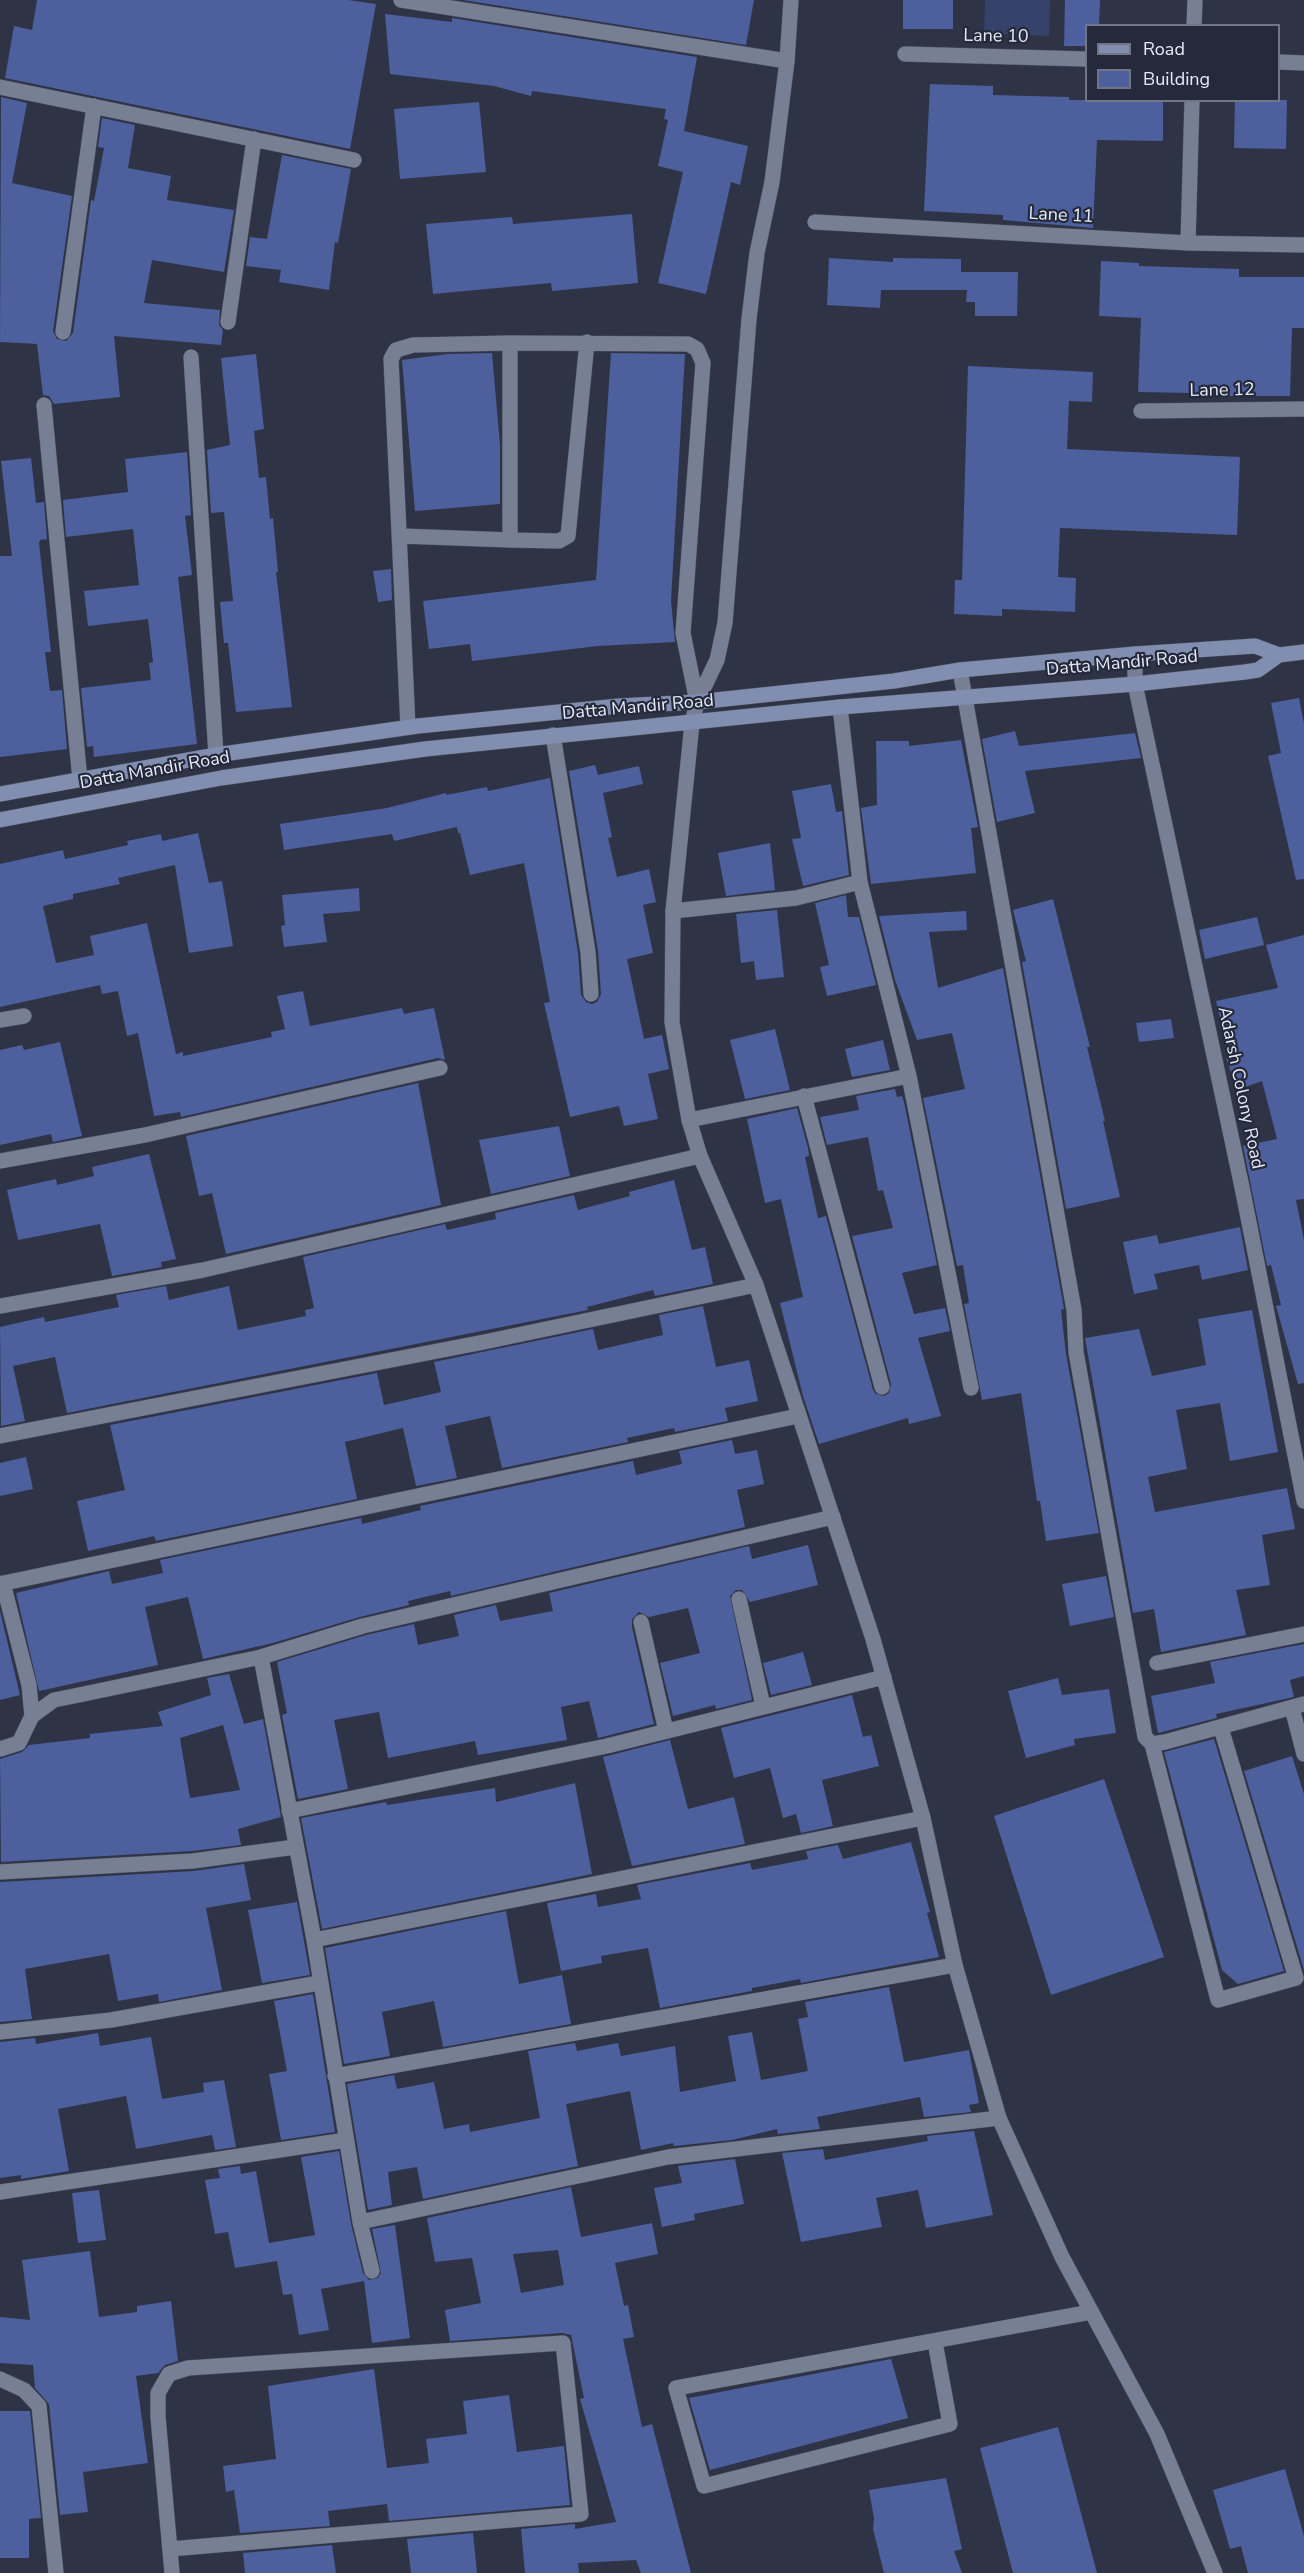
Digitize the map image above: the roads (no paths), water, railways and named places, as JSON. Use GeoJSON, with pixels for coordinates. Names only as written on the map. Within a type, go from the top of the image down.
{"type":"FeatureCollection","features":[{"type":"Feature","properties":{"kind":"main road","name":"Datta Mandir Road"},"geometry":{"type":"LineString","coordinates":[[0,794],[216,755],[408,727],[620,706],[697,702],[894,681],[960,670],[1135,654],[1255,646],[1279,655],[1303,656]]}},
{"type":"Feature","properties":{"kind":"main road","name":"Datta Mandir Road"},"geometry":{"type":"LineString","coordinates":[[0,820],[220,778],[425,749],[964,695],[1135,684],[1258,670],[1279,655]]}},
{"type":"Feature","properties":{"kind":"street"},"geometry":{"type":"LineString","coordinates":[[401,0],[787,61]]}},
{"type":"Feature","properties":{"kind":"street"},"geometry":{"type":"LineString","coordinates":[[791,0],[787,61],[772,182],[757,252],[725,623],[717,660],[697,702],[693,723],[673,911],[672,1022],[690,1120],[700,1156],[756,1285],[884,1677],[923,1818],[955,1965],[999,2118],[1062,2258],[1157,2434],[1215,2573]]}},
{"type":"Feature","properties":{"kind":"street"},"geometry":{"type":"LineString","coordinates":[[1194,24],[1195,0]]}},
{"type":"Feature","properties":{"kind":"street","name":"Lane 10"},"geometry":{"type":"LineString","coordinates":[[905,54],[1085,59]]}},
{"type":"Feature","properties":{"kind":"street"},"geometry":{"type":"LineString","coordinates":[[1280,62],[1304,63]]}},
{"type":"Feature","properties":{"kind":"street"},"geometry":{"type":"LineString","coordinates":[[0,87],[354,160]]}},
{"type":"Feature","properties":{"kind":"street"},"geometry":{"type":"LineString","coordinates":[[1188,243],[1192,102]]}},
{"type":"Feature","properties":{"kind":"street"},"geometry":{"type":"LineString","coordinates":[[63,332],[93,106]]}},
{"type":"Feature","properties":{"kind":"street"},"geometry":{"type":"LineString","coordinates":[[228,322],[254,139]]}},
{"type":"Feature","properties":{"kind":"street","name":"Lane 11"},"geometry":{"type":"LineString","coordinates":[[815,222],[1188,243],[1304,245]]}},
{"type":"Feature","properties":{"kind":"street"},"geometry":{"type":"LineString","coordinates":[[408,727],[401,536],[391,359],[396,350],[413,345],[587,342],[688,344],[701,355],[703,363],[683,633],[697,702]]}},
{"type":"Feature","properties":{"kind":"street"},"geometry":{"type":"LineString","coordinates":[[401,536],[559,541],[568,536],[587,342]]}},
{"type":"Feature","properties":{"kind":"street"},"geometry":{"type":"LineString","coordinates":[[510,343],[510,540]]}},
{"type":"Feature","properties":{"kind":"street"},"geometry":{"type":"LineString","coordinates":[[191,357],[216,755]]}},
{"type":"Feature","properties":{"kind":"street"},"geometry":{"type":"LineString","coordinates":[[44,405],[80,780]]}},
{"type":"Feature","properties":{"kind":"street","name":"Lane 12"},"geometry":{"type":"LineString","coordinates":[[1142,411],[1304,409]]}},
{"type":"Feature","properties":{"kind":"street","name":"Adarsh Colony Road"},"geometry":{"type":"LineString","coordinates":[[1135,654],[1135,684],[1243,1192],[1304,1501]]}},
{"type":"Feature","properties":{"kind":"street"},"geometry":{"type":"LineString","coordinates":[[960,670],[1074,1310],[1076,1352],[1139,1713],[1145,1737],[1152,1744],[1218,2000],[1296,1978],[1221,1728]]}},
{"type":"Feature","properties":{"kind":"street"},"geometry":{"type":"LineString","coordinates":[[840,707],[860,882],[909,1076],[971,1388]]}},
{"type":"Feature","properties":{"kind":"street"},"geometry":{"type":"LineString","coordinates":[[553,735],[588,952],[591,994]]}},
{"type":"Feature","properties":{"kind":"street"},"geometry":{"type":"LineString","coordinates":[[673,911],[796,897],[860,882]]}},
{"type":"Feature","properties":{"kind":"street"},"geometry":{"type":"LineString","coordinates":[[0,1020],[24,1016]]}},
{"type":"Feature","properties":{"kind":"street"},"geometry":{"type":"LineString","coordinates":[[0,1161],[145,1135],[440,1068]]}},
{"type":"Feature","properties":{"kind":"street"},"geometry":{"type":"LineString","coordinates":[[690,1120],[909,1076]]}},
{"type":"Feature","properties":{"kind":"street"},"geometry":{"type":"LineString","coordinates":[[804,1096],[882,1387]]}},
{"type":"Feature","properties":{"kind":"street"},"geometry":{"type":"LineString","coordinates":[[0,1306],[203,1270],[700,1156]]}},
{"type":"Feature","properties":{"kind":"street"},"geometry":{"type":"LineString","coordinates":[[0,1436],[484,1342],[756,1285]]}},
{"type":"Feature","properties":{"kind":"street"},"geometry":{"type":"LineString","coordinates":[[32,1716],[29,1684],[2,1583],[798,1416]]}},
{"type":"Feature","properties":{"kind":"street"},"geometry":{"type":"LineString","coordinates":[[0,1749],[19,1743],[32,1716],[54,1700],[261,1657],[363,1626],[833,1517]]}},
{"type":"Feature","properties":{"kind":"street"},"geometry":{"type":"LineString","coordinates":[[739,1599],[763,1707]]}},
{"type":"Feature","properties":{"kind":"street"},"geometry":{"type":"LineString","coordinates":[[641,1622],[666,1731]]}},
{"type":"Feature","properties":{"kind":"street"},"geometry":{"type":"LineString","coordinates":[[1157,1663],[1304,1634]]}},
{"type":"Feature","properties":{"kind":"street"},"geometry":{"type":"LineString","coordinates":[[261,1657],[314,1940],[319,1983],[360,2222],[372,2271]]}},
{"type":"Feature","properties":{"kind":"street"},"geometry":{"type":"LineString","coordinates":[[289,1811],[607,1746],[884,1677]]}},
{"type":"Feature","properties":{"kind":"street"},"geometry":{"type":"LineString","coordinates":[[1152,1744],[1221,1728],[1298,1706],[1304,1754]]}},
{"type":"Feature","properties":{"kind":"street"},"geometry":{"type":"LineString","coordinates":[[314,1940],[923,1818]]}},
{"type":"Feature","properties":{"kind":"street"},"geometry":{"type":"LineString","coordinates":[[0,1872],[199,1861],[295,1847]]}},
{"type":"Feature","properties":{"kind":"street"},"geometry":{"type":"LineString","coordinates":[[335,2076],[955,1965]]}},
{"type":"Feature","properties":{"kind":"street"},"geometry":{"type":"LineString","coordinates":[[0,2032],[111,2020],[319,1983]]}},
{"type":"Feature","properties":{"kind":"street"},"geometry":{"type":"LineString","coordinates":[[360,2222],[668,2157],[999,2118]]}},
{"type":"Feature","properties":{"kind":"street"},"geometry":{"type":"LineString","coordinates":[[0,2192],[346,2140]]}},
{"type":"Feature","properties":{"kind":"street"},"geometry":{"type":"LineString","coordinates":[[935,2342],[950,2424],[704,2486],[676,2388],[1091,2312]]}},
{"type":"Feature","properties":{"kind":"street"},"geometry":{"type":"LineString","coordinates":[[170,2549],[581,2514],[563,2343],[188,2368],[169,2374],[158,2393],[158,2417],[172,2573]]}},
{"type":"Feature","properties":{"kind":"street"},"geometry":{"type":"LineString","coordinates":[[0,2379],[24,2390],[39,2406],[56,2573]]}}]}
